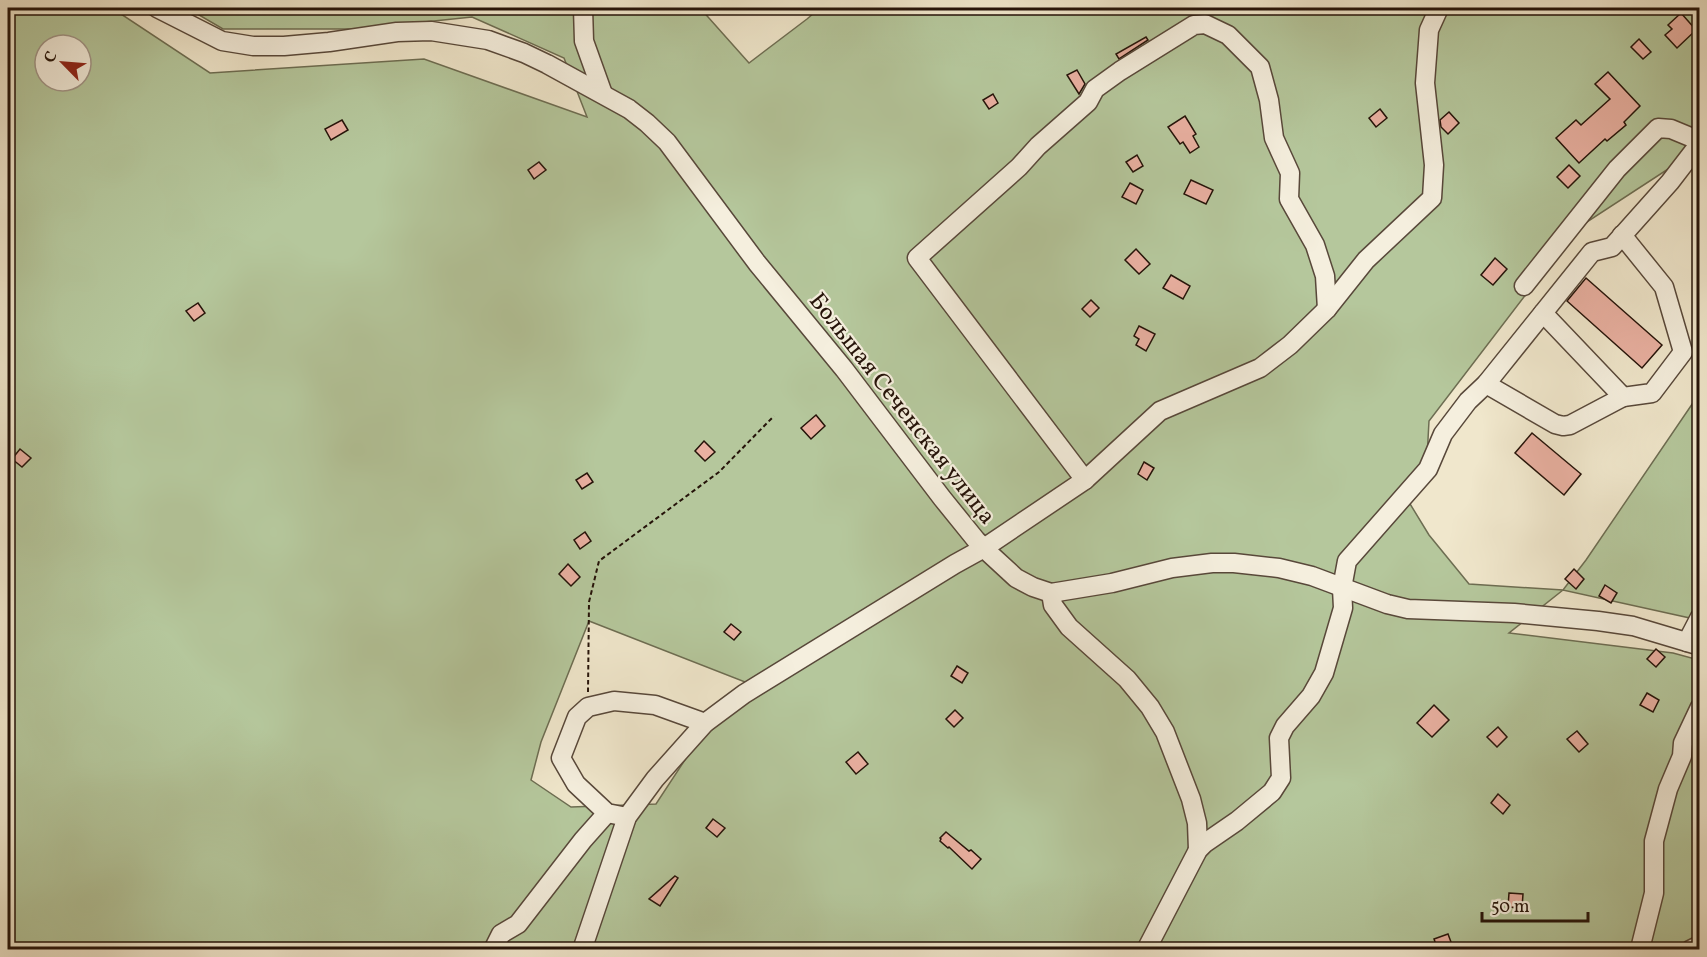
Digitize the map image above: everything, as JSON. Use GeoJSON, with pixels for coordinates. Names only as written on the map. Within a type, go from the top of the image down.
{"type":"FeatureCollection","features":[{"type":"Feature","properties":{"kind":"street","name":"Большая Сеченская улица"},"geometry":{"type":"LineString","coordinates":[[158,8],[222,41],[253,46],[329,42],[408,31],[430,31],[488,40],[547,64],[629,109],[667,142],[757,263],[844,369],[942,498],[984,548],[1016,578],[1052,593]]}},
{"type":"Feature","properties":{"kind":"street"},"geometry":{"type":"LineString","coordinates":[[583,8],[584,41],[603,94]]}},
{"type":"Feature","properties":{"kind":"street"},"geometry":{"type":"LineString","coordinates":[[582,950],[627,818],[655,779],[705,723],[744,694],[984,548],[1085,480],[1160,411],[1260,368],[1290,345],[1327,309],[1366,260],[1432,198],[1434,165],[1425,82],[1429,30],[1439,8]]}},
{"type":"Feature","properties":{"kind":"street"},"geometry":{"type":"LineString","coordinates":[[1085,480],[916,258],[1088,102],[1095,89],[1119,71],[1194,25],[1205,24],[1228,35],[1260,67],[1269,100],[1274,138],[1290,173],[1289,198],[1315,245],[1325,276],[1327,309]]}},
{"type":"Feature","properties":{"kind":"street"},"geometry":{"type":"LineString","coordinates":[[1146,950],[1197,850],[1272,792],[1281,778],[1279,738],[1285,726],[1311,696],[1324,673],[1343,608],[1342,588],[1347,561],[1428,469],[1443,434],[1592,252],[1612,247],[1670,182],[1700,142],[1671,129],[1658,128],[1617,169],[1524,286]]}},
{"type":"Feature","properties":{"kind":"street"},"geometry":{"type":"LineString","coordinates":[[1486,384],[1563,426],[1570,425],[1623,397],[1652,393],[1683,352],[1664,287],[1622,235]]}},
{"type":"Feature","properties":{"kind":"street"},"geometry":{"type":"LineString","coordinates":[[1543,313],[1623,397]]}},
{"type":"Feature","properties":{"kind":"street"},"geometry":{"type":"LineString","coordinates":[[1197,850],[1197,823],[1191,799],[1165,732],[1150,707],[1127,679],[1069,627],[1053,605],[1052,593],[1172,568],[1234,563],[1279,568],[1312,576],[1387,604],[1408,609],[1514,613],[1598,621],[1633,626],[1693,644],[1700,617]]}},
{"type":"Feature","properties":{"kind":"street"},"geometry":{"type":"LineString","coordinates":[[627,818],[607,813],[576,784],[561,758],[577,717],[588,706],[614,701],[656,705],[705,723]]}},
{"type":"Feature","properties":{"kind":"street"},"geometry":{"type":"LineString","coordinates":[[1642,950],[1641,945],[1654,893],[1654,841],[1668,789],[1682,756],[1683,743],[1700,706]]}},
{"type":"Feature","properties":{"kind":"street"},"geometry":{"type":"LineString","coordinates":[[493,950],[501,934],[518,924],[583,840],[607,813]]}},
{"type":"Feature","properties":{"kind":"street"},"geometry":{"type":"LineString","coordinates":[[1690,950],[1700,945]]}},
{"type":"Feature","properties":{"kind":"path"},"geometry":{"type":"LineString","coordinates":[[588,706],[589,602],[599,561],[719,472],[774,416]]}},
{"type":"Feature","properties":{"kind":"green space"},"geometry":{"type":"Polygon","coordinates":[[[8,8],[112,8],[210,73],[424,59],[587,117],[564,58],[472,17],[357,29],[223,29],[187,8],[700,8],[749,63],[820,8],[1699,8],[1699,152],[1685,158],[1576,229],[1429,421],[1427,458],[1404,494],[1429,535],[1469,584],[1563,590],[1509,633],[1673,653],[1699,660],[1699,949],[8,949],[8,8]],[[589,621],[541,742],[531,780],[571,807],[656,804],[698,740],[776,677],[745,682],[589,621]]]}},
{"type":"Feature","properties":{"kind":"green space"},"geometry":{"type":"Polygon","coordinates":[[[1699,394],[1699,620],[1563,590],[1699,394]]]}},
{"type":"Feature","properties":{"kind":"building"},"geometry":{"type":"Polygon","coordinates":[[[1681,13],[1696,30],[1677,48],[1665,35],[1672,29],[1668,25],[1681,13]]]}},
{"type":"Feature","properties":{"kind":"building"},"geometry":{"type":"Polygon","coordinates":[[[1146,37],[1148,40],[1119,59],[1116,54],[1146,37]]]}},
{"type":"Feature","properties":{"kind":"building"},"geometry":{"type":"Polygon","coordinates":[[[1639,39],[1651,52],[1643,59],[1631,47],[1639,39]]]}},
{"type":"Feature","properties":{"kind":"building"},"geometry":{"type":"Polygon","coordinates":[[[1077,70],[1085,84],[1079,94],[1067,75],[1077,70]]]}},
{"type":"Feature","properties":{"kind":"building"},"geometry":{"type":"Polygon","coordinates":[[[1608,72],[1640,106],[1624,122],[1626,125],[1607,141],[1605,139],[1579,163],[1556,138],[1576,120],[1581,125],[1610,99],[1595,84],[1608,72]]]}},
{"type":"Feature","properties":{"kind":"building"},"geometry":{"type":"Polygon","coordinates":[[[993,94],[998,103],[989,109],[983,100],[993,94]]]}},
{"type":"Feature","properties":{"kind":"building"},"geometry":{"type":"Polygon","coordinates":[[[1380,109],[1387,118],[1376,127],[1369,118],[1380,109]]]}},
{"type":"Feature","properties":{"kind":"building"},"geometry":{"type":"Polygon","coordinates":[[[1449,112],[1459,123],[1448,134],[1441,127],[1440,120],[1449,112]]]}},
{"type":"Feature","properties":{"kind":"building"},"geometry":{"type":"Polygon","coordinates":[[[1185,116],[1196,134],[1193,136],[1199,147],[1190,153],[1183,142],[1180,144],[1168,127],[1185,116]]]}},
{"type":"Feature","properties":{"kind":"building"},"geometry":{"type":"Polygon","coordinates":[[[342,120],[348,130],[331,140],[325,129],[342,120]]]}},
{"type":"Feature","properties":{"kind":"building"},"geometry":{"type":"Polygon","coordinates":[[[1137,155],[1143,166],[1133,172],[1126,162],[1137,155]]]}},
{"type":"Feature","properties":{"kind":"building"},"geometry":{"type":"Polygon","coordinates":[[[539,162],[546,170],[534,179],[528,170],[539,162]]]}},
{"type":"Feature","properties":{"kind":"building"},"geometry":{"type":"Polygon","coordinates":[[[1569,165],[1580,176],[1568,188],[1557,177],[1569,165]]]}},
{"type":"Feature","properties":{"kind":"building"},"geometry":{"type":"Polygon","coordinates":[[[1191,180],[1213,190],[1206,204],[1184,194],[1191,180]]]}},
{"type":"Feature","properties":{"kind":"building"},"geometry":{"type":"Polygon","coordinates":[[[1130,183],[1143,190],[1136,204],[1122,197],[1130,183]]]}},
{"type":"Feature","properties":{"kind":"building"},"geometry":{"type":"Polygon","coordinates":[[[1136,249],[1150,264],[1139,274],[1125,260],[1136,249]]]}},
{"type":"Feature","properties":{"kind":"building"},"geometry":{"type":"Polygon","coordinates":[[[1495,258],[1507,269],[1493,285],[1481,275],[1495,258]]]}},
{"type":"Feature","properties":{"kind":"building"},"geometry":{"type":"Polygon","coordinates":[[[1171,275],[1190,286],[1183,299],[1163,288],[1171,275]]]}},
{"type":"Feature","properties":{"kind":"building"},"geometry":{"type":"Polygon","coordinates":[[[1586,278],[1662,345],[1642,368],[1567,301],[1586,278]]]}},
{"type":"Feature","properties":{"kind":"building"},"geometry":{"type":"Polygon","coordinates":[[[1091,300],[1099,308],[1090,317],[1082,309],[1091,300]]]}},
{"type":"Feature","properties":{"kind":"building"},"geometry":{"type":"Polygon","coordinates":[[[198,303],[205,313],[194,321],[186,311],[198,303]]]}},
{"type":"Feature","properties":{"kind":"building"},"geometry":{"type":"Polygon","coordinates":[[[1139,326],[1155,334],[1146,351],[1136,345],[1139,339],[1134,336],[1139,326]]]}},
{"type":"Feature","properties":{"kind":"building"},"geometry":{"type":"Polygon","coordinates":[[[816,415],[825,426],[811,439],[801,428],[816,415]]]}},
{"type":"Feature","properties":{"kind":"building"},"geometry":{"type":"Polygon","coordinates":[[[1532,433],[1581,474],[1564,495],[1515,453],[1532,433]]]}},
{"type":"Feature","properties":{"kind":"building"},"geometry":{"type":"Polygon","coordinates":[[[704,441],[715,452],[705,461],[695,451],[704,441]]]}},
{"type":"Feature","properties":{"kind":"building"},"geometry":{"type":"Polygon","coordinates":[[[20,449],[31,458],[22,467],[12,459],[20,449]]]}},
{"type":"Feature","properties":{"kind":"building"},"geometry":{"type":"Polygon","coordinates":[[[1144,462],[1154,468],[1147,480],[1138,474],[1144,462]]]}},
{"type":"Feature","properties":{"kind":"building"},"geometry":{"type":"Polygon","coordinates":[[[587,473],[593,482],[582,489],[576,480],[587,473]]]}},
{"type":"Feature","properties":{"kind":"building"},"geometry":{"type":"Polygon","coordinates":[[[585,532],[591,541],[580,549],[574,540],[585,532]]]}},
{"type":"Feature","properties":{"kind":"building"},"geometry":{"type":"Polygon","coordinates":[[[568,564],[580,577],[571,586],[559,574],[568,564]]]}},
{"type":"Feature","properties":{"kind":"building"},"geometry":{"type":"Polygon","coordinates":[[[1574,569],[1584,579],[1576,589],[1565,579],[1574,569]]]}},
{"type":"Feature","properties":{"kind":"building"},"geometry":{"type":"Polygon","coordinates":[[[1605,585],[1617,593],[1611,603],[1599,596],[1605,585]]]}},
{"type":"Feature","properties":{"kind":"building"},"geometry":{"type":"Polygon","coordinates":[[[731,624],[741,632],[734,640],[724,632],[731,624]]]}},
{"type":"Feature","properties":{"kind":"building"},"geometry":{"type":"Polygon","coordinates":[[[1656,649],[1665,657],[1656,667],[1647,659],[1656,649]]]}},
{"type":"Feature","properties":{"kind":"building"},"geometry":{"type":"Polygon","coordinates":[[[957,666],[968,673],[962,683],[951,676],[957,666]]]}},
{"type":"Feature","properties":{"kind":"building"},"geometry":{"type":"Polygon","coordinates":[[[1647,693],[1659,700],[1653,712],[1640,705],[1647,693]]]}},
{"type":"Feature","properties":{"kind":"building"},"geometry":{"type":"Polygon","coordinates":[[[1434,705],[1449,720],[1432,737],[1417,723],[1434,705]]]}},
{"type":"Feature","properties":{"kind":"building"},"geometry":{"type":"Polygon","coordinates":[[[955,710],[963,718],[954,727],[946,719],[955,710]]]}},
{"type":"Feature","properties":{"kind":"building"},"geometry":{"type":"Polygon","coordinates":[[[1498,727],[1507,737],[1497,747],[1487,737],[1498,727]]]}},
{"type":"Feature","properties":{"kind":"building"},"geometry":{"type":"Polygon","coordinates":[[[1577,731],[1588,744],[1579,752],[1567,739],[1577,731]]]}},
{"type":"Feature","properties":{"kind":"building"},"geometry":{"type":"Polygon","coordinates":[[[858,752],[868,764],[856,774],[846,762],[858,752]]]}},
{"type":"Feature","properties":{"kind":"building"},"geometry":{"type":"Polygon","coordinates":[[[1498,794],[1510,805],[1503,814],[1491,803],[1498,794]]]}},
{"type":"Feature","properties":{"kind":"building"},"geometry":{"type":"Polygon","coordinates":[[[713,819],[725,828],[717,837],[706,828],[713,819]]]}},
{"type":"Feature","properties":{"kind":"building"},"geometry":{"type":"Polygon","coordinates":[[[946,832],[981,859],[972,869],[940,841],[946,832]]]}},
{"type":"Feature","properties":{"kind":"building"},"geometry":{"type":"Polygon","coordinates":[[[675,876],[678,878],[660,906],[649,899],[675,876]]]}},
{"type":"Feature","properties":{"kind":"building"},"geometry":{"type":"Polygon","coordinates":[[[1509,893],[1523,894],[1522,908],[1508,907],[1509,893]]]}},
{"type":"Feature","properties":{"kind":"building"},"geometry":{"type":"Polygon","coordinates":[[[1448,934],[1454,950],[1438,950],[1434,939],[1448,934]]]}}]}
